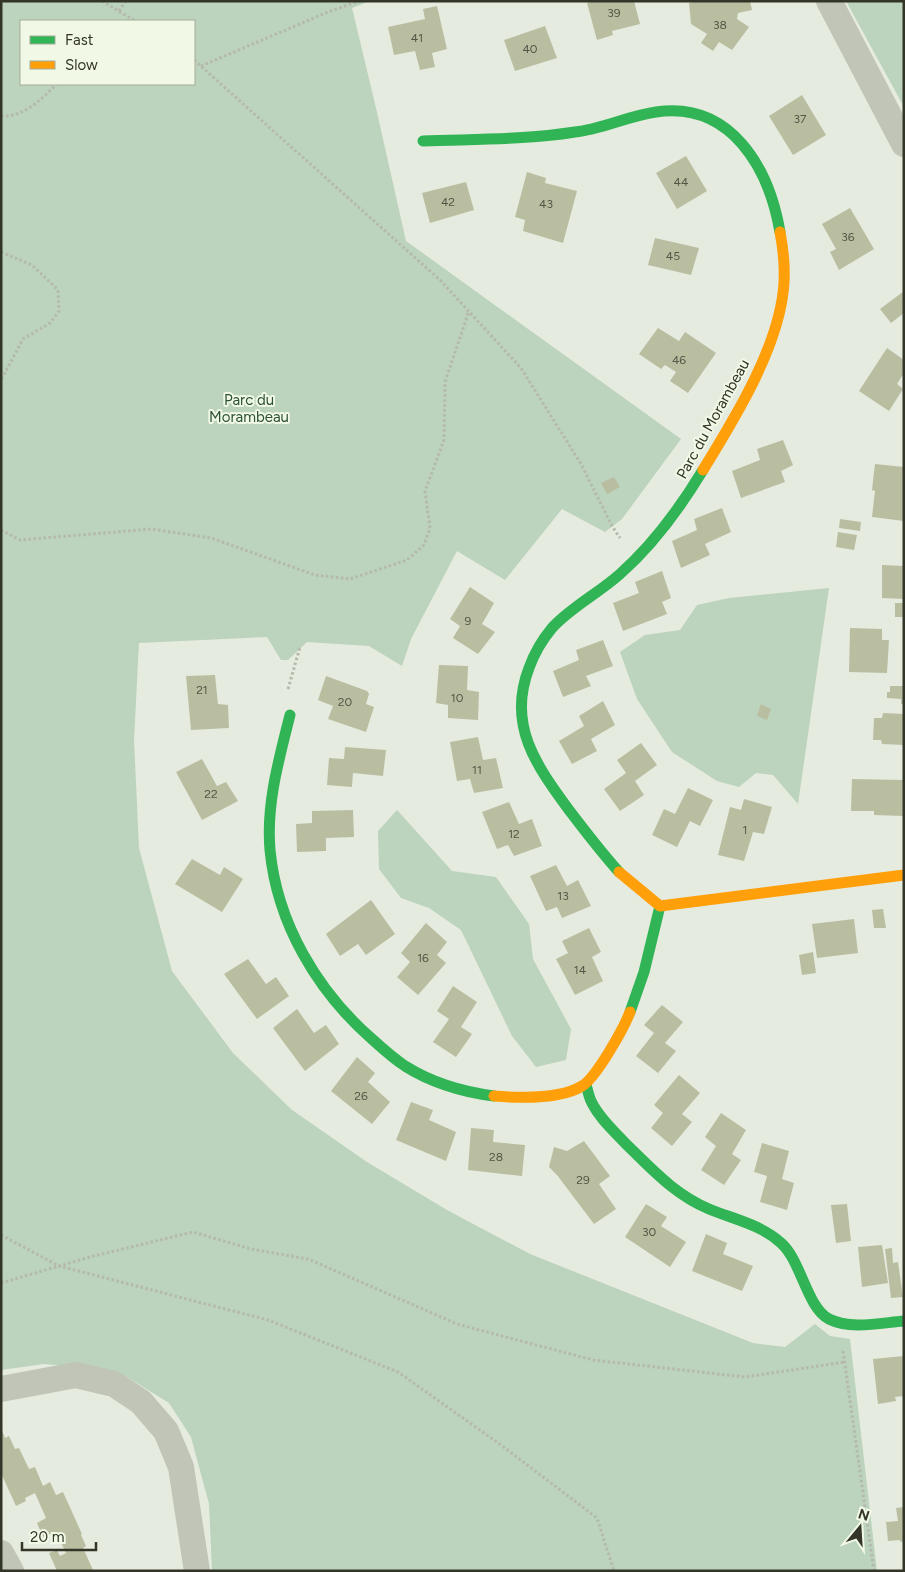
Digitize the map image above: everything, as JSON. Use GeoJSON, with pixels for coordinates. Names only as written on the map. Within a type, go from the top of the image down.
{"type":"FeatureCollection","features":[{"type":"Feature","properties":{"kind":"street"},"geometry":{"type":"LineString","coordinates":[[829,1],[904,144]]}},
{"type":"Feature","properties":{"kind":"street","name":"Parc du Morambeau"},"geometry":{"type":"LineString","coordinates":[[422,141],[526,137],[581,132],[655,112],[681,110],[706,116],[722,124],[741,143],[757,164],[768,188],[779,222],[784,284],[767,350],[748,390],[714,452],[688,496],[664,528],[615,578],[552,628],[534,655],[523,685],[520,712],[527,743],[540,769],[595,844],[620,874],[639,892],[660,906]]}},
{"type":"Feature","properties":{"kind":"street"},"geometry":{"type":"LineString","coordinates":[[290,715],[272,791],[269,820],[276,882],[286,915],[300,947],[319,982],[345,1015],[406,1066],[444,1085],[484,1096],[525,1098],[558,1094],[586,1085],[620,1033],[633,1003],[660,906],[904,875]]}},
{"type":"Feature","properties":{"kind":"street"},"geometry":{"type":"LineString","coordinates":[[586,1085],[592,1103],[606,1122],[660,1178],[684,1197],[762,1230],[782,1244],[793,1258],[818,1310],[828,1319],[843,1324],[904,1321]]}},
{"type":"Feature","properties":{"kind":"street"},"geometry":{"type":"LineString","coordinates":[[1,1388],[76,1375],[114,1384],[142,1402],[166,1431],[182,1467],[197,1571]]}},
{"type":"Feature","properties":{"kind":"street"},"geometry":{"type":"LineString","coordinates":[[1,1553],[11,1571]]}},
{"type":"Feature","properties":{"kind":"path"},"geometry":{"type":"LineString","coordinates":[[102,1],[133,20]]}},
{"type":"Feature","properties":{"kind":"path"},"geometry":{"type":"LineString","coordinates":[[119,12],[126,1]]}},
{"type":"Feature","properties":{"kind":"path"},"geometry":{"type":"LineString","coordinates":[[201,66],[328,12],[359,1]]}},
{"type":"Feature","properties":{"kind":"path"},"geometry":{"type":"LineString","coordinates":[[195,61],[440,280],[521,368],[581,464],[612,526],[634,559]]}},
{"type":"Feature","properties":{"kind":"path"},"geometry":{"type":"LineString","coordinates":[[1,116],[12,116],[32,106],[56,85]]}},
{"type":"Feature","properties":{"kind":"path"},"geometry":{"type":"LineString","coordinates":[[1,252],[32,265],[58,290],[59,310],[50,323],[23,339],[1,380]]}},
{"type":"Feature","properties":{"kind":"path"},"geometry":{"type":"LineString","coordinates":[[1,530],[20,540],[151,529],[202,536],[315,575],[350,579],[407,560],[424,545],[430,528],[425,490],[444,440],[445,382],[468,311]]}},
{"type":"Feature","properties":{"kind":"path"},"geometry":{"type":"LineString","coordinates":[[290,715],[284,703],[300,647]]}},
{"type":"Feature","properties":{"kind":"path"},"geometry":{"type":"LineString","coordinates":[[1,1283],[90,1257],[193,1232],[251,1249],[308,1259],[456,1324],[593,1360],[745,1377],[845,1362]]}},
{"type":"Feature","properties":{"kind":"path"},"geometry":{"type":"LineString","coordinates":[[1,1235],[59,1266],[268,1320],[398,1372],[501,1445],[597,1518],[614,1571]]}},
{"type":"Feature","properties":{"kind":"path"},"geometry":{"type":"LineString","coordinates":[[843,1324],[845,1362],[874,1571]]}},
{"type":"Feature","properties":{"kind":"green space","name":"Parc du Morambeau"},"geometry":{"type":"Polygon","coordinates":[[[1,1],[370,1],[352,8],[406,241],[681,439],[622,519],[605,532],[562,509],[505,580],[457,551],[411,639],[402,666],[369,646],[307,642],[288,660],[281,660],[267,637],[139,643],[134,740],[139,848],[172,971],[233,1053],[292,1110],[367,1162],[447,1210],[530,1254],[753,1343],[785,1347],[815,1324],[830,1336],[850,1339],[877,1571],[212,1571],[209,1504],[191,1437],[169,1403],[127,1377],[78,1367],[44,1364],[1,1370],[1,1]]]}},
{"type":"Feature","properties":{"kind":"green space"},"geometry":{"type":"Polygon","coordinates":[[[846,1],[904,1],[904,107],[846,1]]]}},
{"type":"Feature","properties":{"kind":"green space"},"geometry":{"type":"Polygon","coordinates":[[[829,588],[798,804],[773,775],[756,773],[739,787],[717,781],[672,752],[637,699],[620,652],[645,635],[680,630],[697,605],[729,598],[829,588]]]}},
{"type":"Feature","properties":{"kind":"green space"},"geometry":{"type":"Polygon","coordinates":[[[397,810],[452,871],[496,877],[529,924],[533,959],[571,1029],[566,1060],[536,1067],[512,1036],[461,930],[429,908],[401,898],[379,869],[378,831],[397,810]]]}},
{"type":"Feature","properties":{"kind":"building"},"geometry":{"type":"Polygon","coordinates":[[[593,1],[634,1],[640,24],[612,31],[613,35],[597,40],[587,3],[593,1]]]}},
{"type":"Feature","properties":{"kind":"building"},"geometry":{"type":"Polygon","coordinates":[[[695,1],[750,1],[752,10],[738,13],[737,19],[749,27],[732,50],[719,42],[713,51],[701,43],[707,34],[691,24],[689,3],[695,1]]]}},
{"type":"Feature","properties":{"kind":"building"},"geometry":{"type":"Polygon","coordinates":[[[437,6],[447,49],[432,53],[435,67],[420,70],[415,51],[394,55],[388,27],[425,19],[423,9],[437,6]]]}},
{"type":"Feature","properties":{"kind":"building"},"geometry":{"type":"Polygon","coordinates":[[[545,26],[557,58],[515,71],[504,40],[545,26]]]}},
{"type":"Feature","properties":{"kind":"building"},"geometry":{"type":"Polygon","coordinates":[[[802,95],[826,135],[793,155],[769,116],[802,95]]]}},
{"type":"Feature","properties":{"kind":"building"},"geometry":{"type":"Polygon","coordinates":[[[686,156],[707,191],[677,209],[656,173],[686,156]]]}},
{"type":"Feature","properties":{"kind":"building"},"geometry":{"type":"Polygon","coordinates":[[[527,172],[546,178],[545,183],[577,191],[563,243],[523,231],[525,220],[515,217],[527,172]]]}},
{"type":"Feature","properties":{"kind":"building"},"geometry":{"type":"Polygon","coordinates":[[[466,182],[474,210],[430,223],[422,193],[466,182]]]}},
{"type":"Feature","properties":{"kind":"building"},"geometry":{"type":"Polygon","coordinates":[[[850,208],[874,249],[839,270],[830,252],[836,249],[822,224],[850,208]]]}},
{"type":"Feature","properties":{"kind":"building"},"geometry":{"type":"Polygon","coordinates":[[[655,238],[699,248],[691,275],[648,265],[655,238]]]}},
{"type":"Feature","properties":{"kind":"building"},"geometry":{"type":"Polygon","coordinates":[[[904,291],[904,313],[891,323],[880,309],[904,291]]]}},
{"type":"Feature","properties":{"kind":"building"},"geometry":{"type":"Polygon","coordinates":[[[658,328],[679,341],[685,332],[716,353],[688,393],[670,381],[676,372],[665,365],[661,369],[639,354],[658,328]]]}},
{"type":"Feature","properties":{"kind":"building"},"geometry":{"type":"Polygon","coordinates":[[[887,348],[904,360],[904,373],[897,384],[903,389],[889,411],[859,391],[887,348]]]}},
{"type":"Feature","properties":{"kind":"building"},"geometry":{"type":"Polygon","coordinates":[[[783,440],[793,465],[781,471],[785,482],[741,498],[732,471],[760,460],[757,449],[783,440]]]}},
{"type":"Feature","properties":{"kind":"building"},"geometry":{"type":"Polygon","coordinates":[[[875,464],[904,467],[904,521],[872,517],[875,491],[872,490],[875,464]]]}},
{"type":"Feature","properties":{"kind":"building"},"geometry":{"type":"Polygon","coordinates":[[[614,477],[620,487],[607,494],[601,483],[614,477]]]}},
{"type":"Feature","properties":{"kind":"building"},"geometry":{"type":"Polygon","coordinates":[[[722,508],[731,532],[705,544],[710,555],[681,568],[672,541],[697,530],[694,519],[722,508]]]}},
{"type":"Feature","properties":{"kind":"building"},"geometry":{"type":"Polygon","coordinates":[[[840,519],[861,522],[860,531],[839,528],[840,519]]]}},
{"type":"Feature","properties":{"kind":"building"},"geometry":{"type":"Polygon","coordinates":[[[838,532],[857,535],[854,550],[836,547],[838,532]]]}},
{"type":"Feature","properties":{"kind":"building"},"geometry":{"type":"Polygon","coordinates":[[[882,565],[904,566],[904,599],[882,598],[882,565]]]}},
{"type":"Feature","properties":{"kind":"building"},"geometry":{"type":"Polygon","coordinates":[[[662,571],[671,598],[662,602],[667,614],[623,631],[613,603],[639,593],[635,582],[662,571]]]}},
{"type":"Feature","properties":{"kind":"building"},"geometry":{"type":"Polygon","coordinates":[[[470,587],[494,603],[482,624],[495,632],[478,654],[453,638],[460,626],[450,619],[470,587]]]}},
{"type":"Feature","properties":{"kind":"building"},"geometry":{"type":"Polygon","coordinates":[[[895,603],[904,603],[904,617],[895,617],[895,603]]]}},
{"type":"Feature","properties":{"kind":"building"},"geometry":{"type":"Polygon","coordinates":[[[850,628],[882,629],[882,640],[889,640],[887,673],[849,672],[850,628]]]}},
{"type":"Feature","properties":{"kind":"building"},"geometry":{"type":"Polygon","coordinates":[[[603,640],[613,666],[586,676],[591,686],[563,697],[553,671],[579,660],[576,650],[603,640]]]}},
{"type":"Feature","properties":{"kind":"building"},"geometry":{"type":"Polygon","coordinates":[[[439,665],[468,666],[467,690],[479,692],[478,720],[448,718],[448,705],[436,703],[439,665]]]}},
{"type":"Feature","properties":{"kind":"building"},"geometry":{"type":"Polygon","coordinates":[[[215,675],[218,704],[228,705],[229,728],[191,730],[186,676],[215,675]]]}},
{"type":"Feature","properties":{"kind":"building"},"geometry":{"type":"Polygon","coordinates":[[[326,676],[367,691],[369,694],[366,704],[374,707],[366,732],[328,719],[333,706],[318,700],[326,676]]]}},
{"type":"Feature","properties":{"kind":"building"},"geometry":{"type":"Polygon","coordinates":[[[890,686],[904,686],[904,704],[901,704],[901,699],[887,698],[890,686]]]}},
{"type":"Feature","properties":{"kind":"building"},"geometry":{"type":"Polygon","coordinates":[[[603,701],[615,725],[591,739],[597,751],[572,764],[559,741],[584,726],[579,716],[603,701]]]}},
{"type":"Feature","properties":{"kind":"building"},"geometry":{"type":"Polygon","coordinates":[[[761,704],[771,709],[767,720],[757,716],[761,704]]]}},
{"type":"Feature","properties":{"kind":"building"},"geometry":{"type":"Polygon","coordinates":[[[883,713],[904,714],[904,745],[882,744],[881,740],[873,740],[874,718],[882,718],[883,713]]]}},
{"type":"Feature","properties":{"kind":"building"},"geometry":{"type":"Polygon","coordinates":[[[478,737],[483,760],[496,758],[503,788],[474,793],[470,779],[457,781],[450,742],[478,737]]]}},
{"type":"Feature","properties":{"kind":"building"},"geometry":{"type":"Polygon","coordinates":[[[641,743],[657,765],[635,781],[644,795],[620,811],[604,789],[626,773],[617,760],[641,743]]]}},
{"type":"Feature","properties":{"kind":"building"},"geometry":{"type":"Polygon","coordinates":[[[345,747],[386,750],[383,776],[353,773],[352,787],[327,785],[329,758],[344,759],[345,747]]]}},
{"type":"Feature","properties":{"kind":"building"},"geometry":{"type":"Polygon","coordinates":[[[202,759],[217,786],[226,782],[238,801],[202,820],[176,772],[202,759]]]}},
{"type":"Feature","properties":{"kind":"building"},"geometry":{"type":"Polygon","coordinates":[[[852,779],[904,780],[904,816],[874,815],[874,811],[851,811],[852,779]]]}},
{"type":"Feature","properties":{"kind":"building"},"geometry":{"type":"Polygon","coordinates":[[[688,788],[713,800],[700,826],[690,821],[677,847],[652,835],[664,809],[675,814],[688,788]]]}},
{"type":"Feature","properties":{"kind":"building"},"geometry":{"type":"Polygon","coordinates":[[[744,799],[772,807],[764,834],[753,832],[744,861],[718,855],[730,807],[741,810],[744,799]]]}},
{"type":"Feature","properties":{"kind":"building"},"geometry":{"type":"Polygon","coordinates":[[[509,802],[519,824],[532,819],[542,846],[514,856],[508,845],[497,849],[482,812],[509,802]]]}},
{"type":"Feature","properties":{"kind":"building"},"geometry":{"type":"Polygon","coordinates":[[[353,810],[354,837],[326,838],[326,851],[297,852],[296,824],[312,823],[312,811],[353,810]]]}},
{"type":"Feature","properties":{"kind":"building"},"geometry":{"type":"Polygon","coordinates":[[[192,859],[220,875],[224,867],[243,879],[222,912],[175,884],[192,859]]]}},
{"type":"Feature","properties":{"kind":"building"},"geometry":{"type":"Polygon","coordinates":[[[556,865],[567,886],[578,880],[591,906],[562,918],[557,907],[546,911],[530,876],[556,865]]]}},
{"type":"Feature","properties":{"kind":"building"},"geometry":{"type":"Polygon","coordinates":[[[371,900],[395,934],[366,955],[358,944],[340,956],[326,934],[371,900]]]}},
{"type":"Feature","properties":{"kind":"building"},"geometry":{"type":"Polygon","coordinates":[[[883,909],[886,928],[874,928],[872,910],[883,909]]]}},
{"type":"Feature","properties":{"kind":"building"},"geometry":{"type":"Polygon","coordinates":[[[854,919],[858,953],[817,958],[812,924],[854,919]]]}},
{"type":"Feature","properties":{"kind":"building"},"geometry":{"type":"Polygon","coordinates":[[[426,923],[447,942],[437,955],[446,963],[418,995],[397,977],[410,962],[401,953],[426,923]]]}},
{"type":"Feature","properties":{"kind":"building"},"geometry":{"type":"Polygon","coordinates":[[[589,928],[601,952],[592,957],[603,981],[575,995],[556,959],[568,953],[562,941],[589,928]]]}},
{"type":"Feature","properties":{"kind":"building"},"geometry":{"type":"Polygon","coordinates":[[[813,952],[816,973],[802,975],[799,955],[813,952]]]}},
{"type":"Feature","properties":{"kind":"building"},"geometry":{"type":"Polygon","coordinates":[[[248,959],[266,984],[276,977],[289,996],[257,1019],[224,974],[248,959]]]}},
{"type":"Feature","properties":{"kind":"building"},"geometry":{"type":"Polygon","coordinates":[[[453,986],[477,1002],[461,1027],[472,1034],[456,1057],[433,1042],[449,1019],[437,1011],[453,986]]]}},
{"type":"Feature","properties":{"kind":"building"},"geometry":{"type":"Polygon","coordinates":[[[662,1005],[683,1022],[665,1043],[676,1051],[658,1073],[636,1056],[654,1033],[644,1025],[662,1005]]]}},
{"type":"Feature","properties":{"kind":"building"},"geometry":{"type":"Polygon","coordinates":[[[297,1009],[314,1033],[326,1025],[339,1044],[305,1071],[273,1028],[297,1009]]]}},
{"type":"Feature","properties":{"kind":"building"},"geometry":{"type":"Polygon","coordinates":[[[357,1057],[375,1073],[368,1082],[390,1102],[372,1124],[331,1091],[357,1057]]]}},
{"type":"Feature","properties":{"kind":"building"},"geometry":{"type":"Polygon","coordinates":[[[679,1075],[700,1093],[682,1114],[692,1122],[672,1146],[651,1128],[663,1113],[654,1105],[679,1075]]]}},
{"type":"Feature","properties":{"kind":"building"},"geometry":{"type":"Polygon","coordinates":[[[411,1102],[433,1110],[429,1120],[456,1132],[446,1161],[396,1140],[411,1102]]]}},
{"type":"Feature","properties":{"kind":"building"},"geometry":{"type":"Polygon","coordinates":[[[721,1113],[746,1130],[732,1154],[741,1160],[724,1185],[701,1170],[716,1146],[705,1137],[721,1113]]]}},
{"type":"Feature","properties":{"kind":"building"},"geometry":{"type":"Polygon","coordinates":[[[471,1128],[494,1130],[493,1142],[525,1145],[522,1176],[468,1170],[471,1128]]]}},
{"type":"Feature","properties":{"kind":"building"},"geometry":{"type":"Polygon","coordinates":[[[584,1141],[610,1176],[599,1184],[616,1209],[594,1224],[549,1167],[554,1147],[567,1151],[584,1141]]]}},
{"type":"Feature","properties":{"kind":"building"},"geometry":{"type":"Polygon","coordinates":[[[762,1143],[789,1151],[782,1179],[794,1183],[787,1210],[760,1202],[767,1176],[754,1172],[762,1143]]]}},
{"type":"Feature","properties":{"kind":"building"},"geometry":{"type":"Polygon","coordinates":[[[646,1204],[667,1217],[661,1226],[686,1242],[670,1267],[625,1237],[646,1204]]]}},
{"type":"Feature","properties":{"kind":"building"},"geometry":{"type":"Polygon","coordinates":[[[847,1204],[851,1241],[836,1243],[831,1205],[847,1204]]]}},
{"type":"Feature","properties":{"kind":"building"},"geometry":{"type":"Polygon","coordinates":[[[706,1234],[727,1243],[723,1254],[753,1266],[742,1291],[692,1271],[706,1234]]]}},
{"type":"Feature","properties":{"kind":"building"},"geometry":{"type":"Polygon","coordinates":[[[882,1245],[888,1283],[862,1287],[858,1247],[882,1245]]]}},
{"type":"Feature","properties":{"kind":"building"},"geometry":{"type":"Polygon","coordinates":[[[892,1248],[893,1263],[898,1262],[903,1297],[891,1298],[885,1249],[892,1248]]]}},
{"type":"Feature","properties":{"kind":"building"},"geometry":{"type":"Polygon","coordinates":[[[904,1356],[904,1396],[895,1397],[896,1401],[878,1404],[873,1359],[904,1356]]]}},
{"type":"Feature","properties":{"kind":"building"},"geometry":{"type":"Polygon","coordinates":[[[1,1428],[5,1438],[9,1436],[15,1449],[19,1448],[29,1469],[35,1467],[43,1486],[50,1482],[56,1495],[63,1492],[82,1534],[86,1546],[83,1548],[93,1570],[57,1571],[49,1553],[57,1550],[60,1556],[66,1553],[56,1532],[43,1537],[37,1523],[46,1518],[35,1493],[25,1498],[26,1501],[16,1506],[1,1473],[1,1428]]]}},
{"type":"Feature","properties":{"kind":"building"},"geometry":{"type":"Polygon","coordinates":[[[904,1507],[904,1541],[888,1541],[886,1522],[898,1521],[896,1508],[904,1507]]]}},
{"type":"Feature","properties":{"kind":"traffic: fast"},"geometry":{"type":"LineString","coordinates":[[423,141],[556,135],[585,130],[635,116],[656,112],[682,111],[705,117],[725,128],[742,144],[756,163],[767,185],[775,208],[780,232]]}},
{"type":"Feature","properties":{"kind":"traffic: fast"},"geometry":{"type":"LineString","coordinates":[[619,872],[569,810],[536,760],[528,744],[523,726],[521,708],[523,689],[533,658],[552,628],[568,613],[612,581],[644,550],[676,512],[703,470]]}},
{"type":"Feature","properties":{"kind":"traffic: fast"},"geometry":{"type":"LineString","coordinates":[[290,715],[278,765],[269,833],[274,877],[281,904],[303,954],[317,977],[352,1020],[396,1060],[415,1072],[437,1082],[471,1092],[494,1096]]}},
{"type":"Feature","properties":{"kind":"traffic: fast"},"geometry":{"type":"LineString","coordinates":[[630,1012],[644,972],[660,906]]}},
{"type":"Feature","properties":{"kind":"traffic: fast"},"geometry":{"type":"LineString","coordinates":[[586,1085],[591,1101],[603,1120],[664,1181],[696,1203],[756,1227],[781,1243],[794,1260],[815,1305],[829,1319],[856,1325],[904,1321]]}},
{"type":"Feature","properties":{"kind":"traffic: slow"},"geometry":{"type":"LineString","coordinates":[[703,470],[742,404],[775,330],[784,282],[784,257],[780,232]]}},
{"type":"Feature","properties":{"kind":"traffic: slow"},"geometry":{"type":"LineString","coordinates":[[619,872],[660,906],[904,875]]}},
{"type":"Feature","properties":{"kind":"traffic: slow"},"geometry":{"type":"LineString","coordinates":[[494,1096],[527,1097],[552,1095],[582,1086],[602,1063],[630,1012]]}}]}
